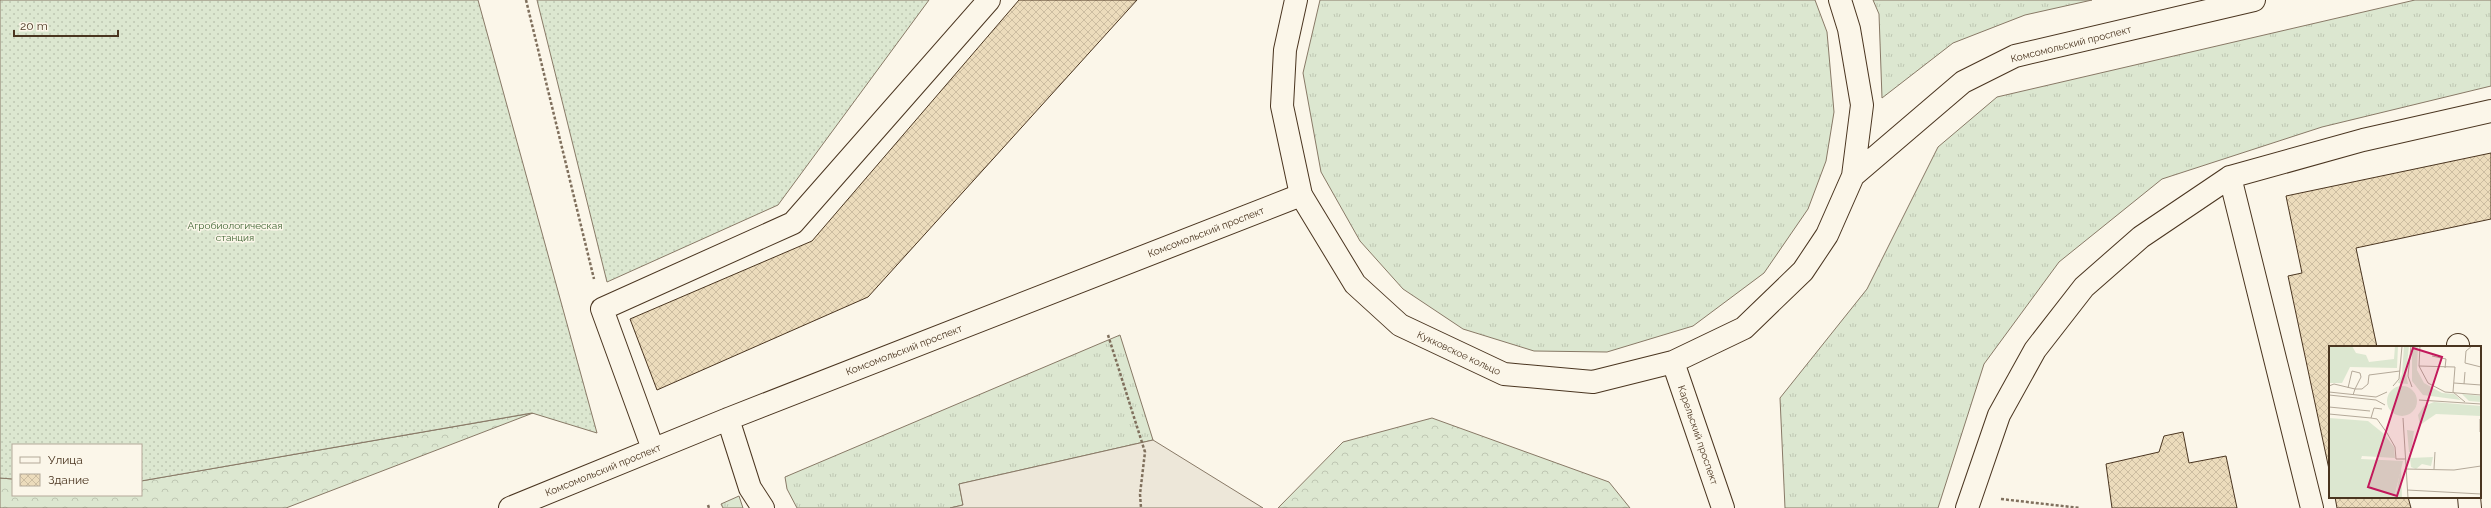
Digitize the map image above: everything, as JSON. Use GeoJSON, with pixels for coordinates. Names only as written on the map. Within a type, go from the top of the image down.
{"type":"FeatureCollection","features":[{"type":"Feature","properties":{"kind":"main road"},"geometry":{"type":"LineString","coordinates":[[653,449],[602,309],[793,223],[989,0]]}},
{"type":"Feature","properties":{"kind":"main road","name":"Кукковское кольцо"},"geometry":{"type":"LineString","coordinates":[[1296,0],[1284,50],[1282,106],[1301,195],[1355,284],[1400,325],[1504,374],[1592,382],[1673,362],[1744,328],[1803,271],[1827,235],[1853,176],[1862,105],[1849,29],[1840,0]]}},
{"type":"Feature","properties":{"kind":"main road","name":"Комсомольский проспект"},"geometry":{"type":"LineString","coordinates":[[1853,176],[1963,82],[2015,56],[2204,4],[2254,0]]}},
{"type":"Feature","properties":{"kind":"main road"},"geometry":{"type":"LineString","coordinates":[[1968,502],[2002,409],[2035,350],[2084,287],[2141,237],[2230,177],[2363,140],[2491,111]]}},
{"type":"Feature","properties":{"kind":"main road"},"geometry":{"type":"LineString","coordinates":[[2230,177],[2312,508]]}},
{"type":"Feature","properties":{"kind":"main road","name":"Комсомольский проспект"},"geometry":{"type":"LineString","coordinates":[[510,508],[728,418],[1301,195]]}},
{"type":"Feature","properties":{"kind":"main road","name":"Карельский проспект"},"geometry":{"type":"LineString","coordinates":[[1673,362],[1723,508]]}},
{"type":"Feature","properties":{"kind":"main road"},"geometry":{"type":"LineString","coordinates":[[728,418],[750,488],[763,508]]}},
{"type":"Feature","properties":{"kind":"path"},"geometry":{"type":"LineString","coordinates":[[526,0],[602,309]]}},
{"type":"Feature","properties":{"kind":"path"},"geometry":{"type":"LineString","coordinates":[[1108,336],[1145,452],[1140,494],[1141,508]]}},
{"type":"Feature","properties":{"kind":"path"},"geometry":{"type":"LineString","coordinates":[[1968,502],[2080,508]]}},
{"type":"Feature","properties":{"kind":"green space","name":"Агробиологическая станция"},"geometry":{"type":"Polygon","coordinates":[[[0,0],[478,0],[597,433],[532,413],[142,481],[142,444],[12,444],[12,479],[0,478],[0,0]]]}},
{"type":"Feature","properties":{"kind":"green space"},"geometry":{"type":"Polygon","coordinates":[[[537,0],[929,0],[778,205],[607,282],[537,0]]]}},
{"type":"Feature","properties":{"kind":"green space"},"geometry":{"type":"Polygon","coordinates":[[[1320,0],[1815,0],[1827,32],[1834,112],[1826,161],[1808,209],[1764,273],[1693,326],[1607,352],[1534,351],[1463,329],[1403,289],[1360,241],[1321,172],[1303,73],[1320,0]]]}},
{"type":"Feature","properties":{"kind":"green space"},"geometry":{"type":"Polygon","coordinates":[[[1873,0],[2092,0],[2025,15],[1953,43],[1882,98],[1879,14],[1873,0]]]}},
{"type":"Feature","properties":{"kind":"green space"},"geometry":{"type":"Polygon","coordinates":[[[2415,0],[2491,0],[2491,86],[2322,127],[2162,179],[2059,262],[1984,364],[1938,508],[1785,508],[1780,398],[1867,289],[1938,147],[1997,97],[2415,0]]]}},
{"type":"Feature","properties":{"kind":"green space"},"geometry":{"type":"Polygon","coordinates":[[[1120,335],[1153,440],[959,484],[963,505],[950,508],[797,508],[787,489],[785,477],[1120,335]]]}},
{"type":"Feature","properties":{"kind":"green space"},"geometry":{"type":"Polygon","coordinates":[[[533,413],[286,508],[0,508],[0,478],[12,479],[12,496],[142,496],[142,481],[533,413]]]}},
{"type":"Feature","properties":{"kind":"green space"},"geometry":{"type":"Polygon","coordinates":[[[1432,418],[1609,482],[1630,508],[1278,508],[1343,442],[1432,418]]]}},
{"type":"Feature","properties":{"kind":"green space"},"geometry":{"type":"Polygon","coordinates":[[[739,496],[743,508],[723,508],[721,504],[739,496]]]}},
{"type":"Feature","properties":{"kind":"shaded area"},"geometry":{"type":"Polygon","coordinates":[[[1153,440],[1263,508],[950,508],[963,505],[959,484],[1153,440]]]}},
{"type":"Feature","properties":{"kind":"building"},"geometry":{"type":"Polygon","coordinates":[[[1019,0],[1137,0],[868,297],[657,390],[630,319],[812,241],[1019,0]]]}},
{"type":"Feature","properties":{"kind":"building"},"geometry":{"type":"Polygon","coordinates":[[[2491,153],[2491,219],[2356,248],[2377,346],[2329,346],[2329,469],[2288,276],[2302,273],[2286,196],[2491,153]]]}},
{"type":"Feature","properties":{"kind":"building"},"geometry":{"type":"Polygon","coordinates":[[[2183,432],[2189,463],[2226,456],[2237,508],[2112,508],[2106,464],[2159,452],[2164,436],[2183,432]]]}},
{"type":"Feature","properties":{"kind":"building"},"geometry":{"type":"Polygon","coordinates":[[[2335,498],[2408,498],[2411,508],[2337,508],[2335,498]]]}}]}
